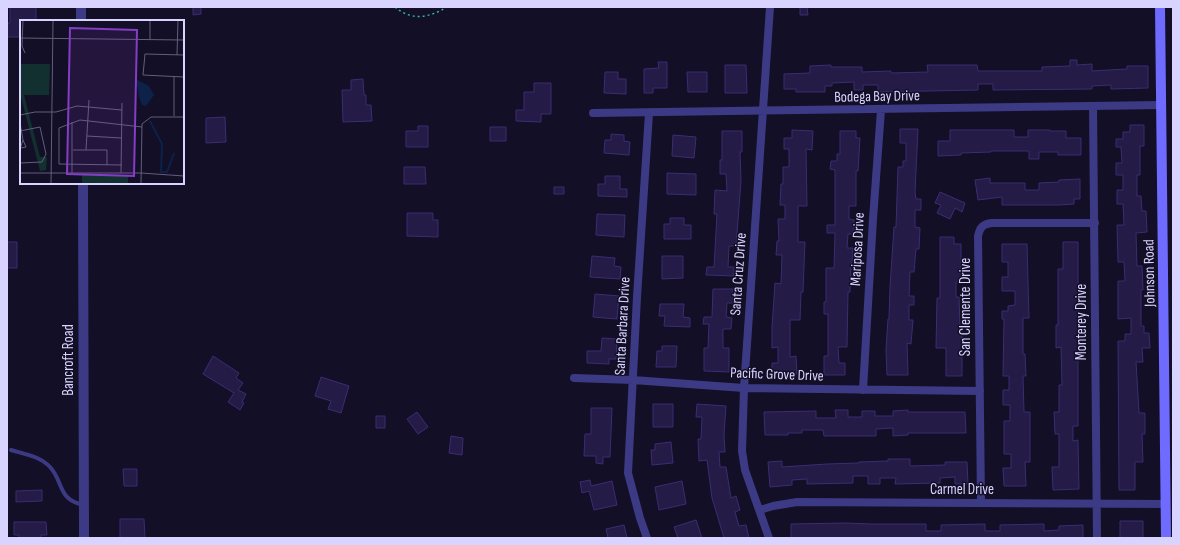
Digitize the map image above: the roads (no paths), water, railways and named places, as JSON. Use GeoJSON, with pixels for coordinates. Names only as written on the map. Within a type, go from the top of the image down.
{"type":"FeatureCollection","features":[{"type":"Feature","properties":{"kind":"main road","name":"Johnson Road"},"geometry":{"type":"LineString","coordinates":[[1160,7],[1166,538]]}},
{"type":"Feature","properties":{"kind":"street"},"geometry":{"type":"LineString","coordinates":[[81,7],[81,20]]}},
{"type":"Feature","properties":{"kind":"street","name":"Santa Cruz Drive"},"geometry":{"type":"LineString","coordinates":[[770,7],[744,388],[742,451],[745,470],[770,538]]}},
{"type":"Feature","properties":{"kind":"street","name":"Bodega Bay Drive"},"geometry":{"type":"LineString","coordinates":[[593,113],[1162,105]]}},
{"type":"Feature","properties":{"kind":"street","name":"Monterey Drive"},"geometry":{"type":"LineString","coordinates":[[1093,106],[1097,538]]}},
{"type":"Feature","properties":{"kind":"street","name":"Mariposa Drive"},"geometry":{"type":"LineString","coordinates":[[863,390],[881,110]]}},
{"type":"Feature","properties":{"kind":"street","name":"Santa Barbara Drive"},"geometry":{"type":"LineString","coordinates":[[647,538],[628,472],[628,447],[649,112]]}},
{"type":"Feature","properties":{"kind":"street","name":"Bancroft Road"},"geometry":{"type":"LineString","coordinates":[[83,184],[84,538]]}},
{"type":"Feature","properties":{"kind":"street","name":"San Clemente Drive"},"geometry":{"type":"LineString","coordinates":[[981,503],[978,236],[980,229],[985,224],[992,223],[1095,223]]}},
{"type":"Feature","properties":{"kind":"street","name":"Pacific Grove Drive"},"geometry":{"type":"LineString","coordinates":[[574,378],[633,380],[744,388],[980,392]]}},
{"type":"Feature","properties":{"kind":"street","name":"Carmel Drive"},"geometry":{"type":"LineString","coordinates":[[760,510],[797,502],[1166,504]]}},
{"type":"Feature","properties":{"kind":"lane"},"geometry":{"type":"LineString","coordinates":[[11,450],[42,460],[51,468],[60,488],[68,497],[74,503],[84,505]]}}]}
